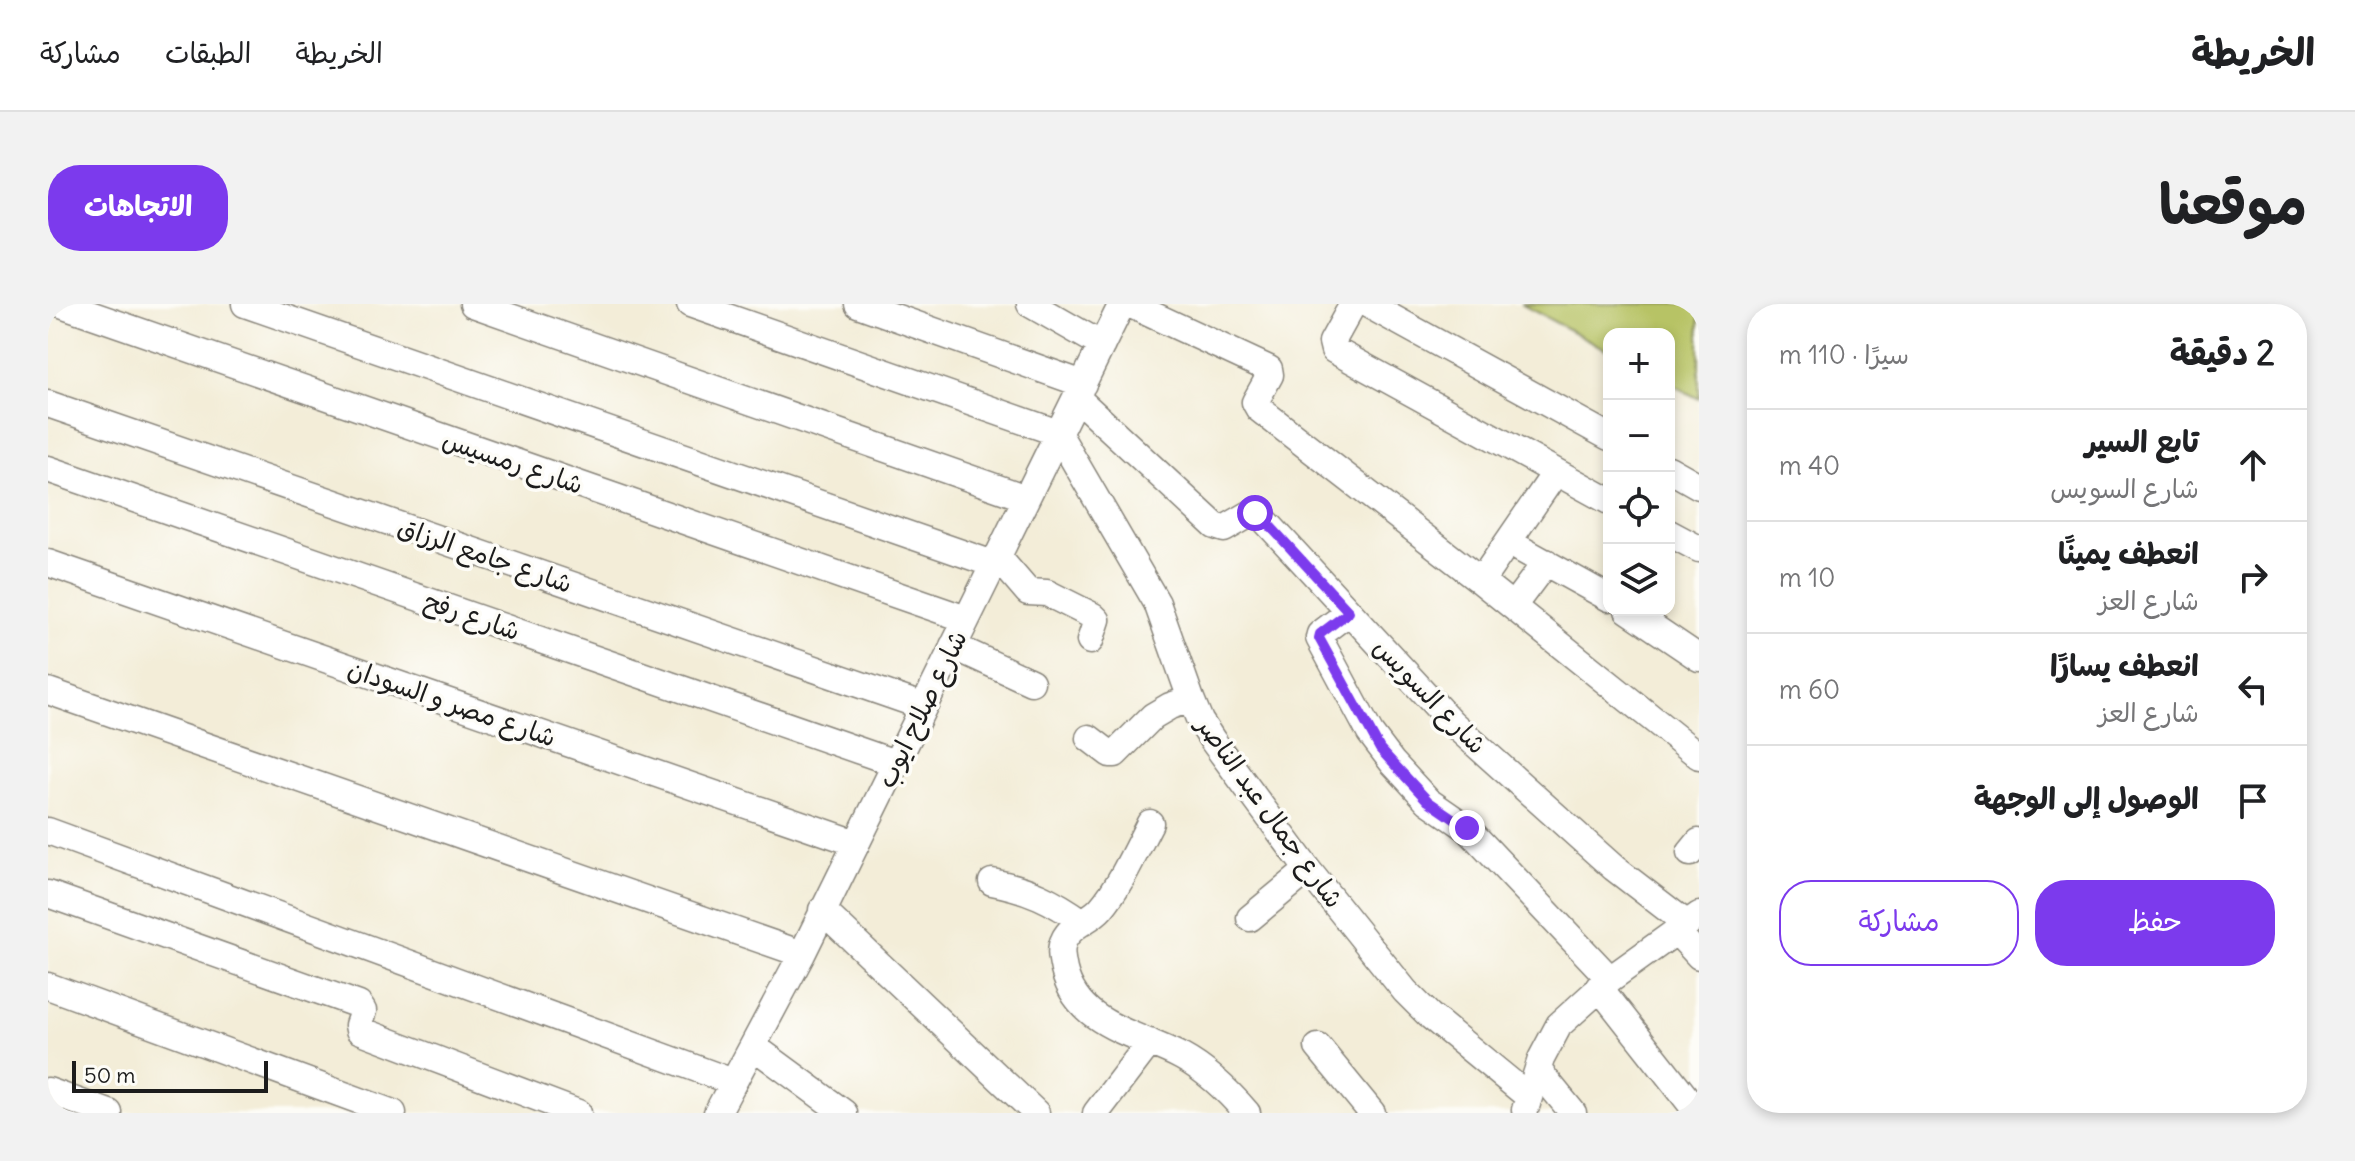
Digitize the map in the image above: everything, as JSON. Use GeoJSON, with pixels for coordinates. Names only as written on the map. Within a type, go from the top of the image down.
{"type":"FeatureCollection","features":[{"type":"Feature","properties":{"kind":"street","name":"شارع رمسيس"},"geometry":{"type":"LineString","coordinates":[[61,304],[966,619]]}},
{"type":"Feature","properties":{"kind":"street"},"geometry":{"type":"LineString","coordinates":[[245,304],[995,560],[1028,592],[1047,593],[1093,616],[1097,620],[1090,641]]}},
{"type":"Feature","properties":{"kind":"street"},"geometry":{"type":"LineString","coordinates":[[473,304],[1026,498]]}},
{"type":"Feature","properties":{"kind":"street"},"geometry":{"type":"LineString","coordinates":[[690,304],[1058,433]]}},
{"type":"Feature","properties":{"kind":"street"},"geometry":{"type":"LineString","coordinates":[[858,304],[1080,390]]}},
{"type":"Feature","properties":{"kind":"street"},"geometry":{"type":"LineString","coordinates":[[1030,304],[1102,345]]}},
{"type":"Feature","properties":{"kind":"street","name":"شارع صلاح ايوب"},"geometry":{"type":"LineString","coordinates":[[717,1113],[802,954],[1122,304]]}},
{"type":"Feature","properties":{"kind":"street"},"geometry":{"type":"LineString","coordinates":[[1129,304],[1269,369],[1270,375],[1256,398],[1255,406],[1513,606],[1699,756]]}},
{"type":"Feature","properties":{"kind":"street"},"geometry":{"type":"LineString","coordinates":[[1353,304],[1332,342],[1334,350],[1603,498]]}},
{"type":"Feature","properties":{"kind":"street"},"geometry":{"type":"LineString","coordinates":[[1367,304],[1603,434]]}},
{"type":"Feature","properties":{"kind":"street","name":"شارع السويس"},"geometry":{"type":"LineString","coordinates":[[1080,390],[1215,526],[1224,529],[1250,514],[1259,514],[1452,723],[1614,868],[1687,923],[1699,956]]}},
{"type":"Feature","properties":{"kind":"street","name":"شارع جامع الرزاق"},"geometry":{"type":"LineString","coordinates":[[48,404],[922,706]]}},
{"type":"Feature","properties":{"kind":"street","name":"شارع جمال عبد الناصر"},"geometry":{"type":"LineString","coordinates":[[1058,433],[1157,603],[1191,699],[1213,741],[1308,870],[1405,991],[1526,1105]]}},
{"type":"Feature","properties":{"kind":"street","name":"شارع رفح"},"geometry":{"type":"LineString","coordinates":[[48,469],[895,763]]}},
{"type":"Feature","properties":{"kind":"street"},"geometry":{"type":"LineString","coordinates":[[1481,581],[1556,472]]}},
{"type":"Feature","properties":{"kind":"street"},"geometry":{"type":"LineString","coordinates":[[1674,472],[1699,486]]}},
{"type":"Feature","properties":{"kind":"street"},"geometry":{"type":"LineString","coordinates":[[1675,536],[1699,549]]}},
{"type":"Feature","properties":{"kind":"street"},"geometry":{"type":"LineString","coordinates":[[1508,542],[1603,595]]}},
{"type":"Feature","properties":{"kind":"street"},"geometry":{"type":"LineString","coordinates":[[1513,606],[1546,562]]}},
{"type":"Feature","properties":{"kind":"street","name":"شارع مصر و السودان"},"geometry":{"type":"LineString","coordinates":[[48,563],[856,843]]}},
{"type":"Feature","properties":{"kind":"street"},"geometry":{"type":"LineString","coordinates":[[1349,612],[1319,638],[1380,749],[1428,801],[1467,828],[1604,983],[1698,1113]]}},
{"type":"Feature","properties":{"kind":"street"},"geometry":{"type":"LineString","coordinates":[[1637,616],[1699,658]]}},
{"type":"Feature","properties":{"kind":"street"},"geometry":{"type":"LineString","coordinates":[[953,646],[1031,682]]}},
{"type":"Feature","properties":{"kind":"street"},"geometry":{"type":"LineString","coordinates":[[48,691],[802,954]]}},
{"type":"Feature","properties":{"kind":"street"},"geometry":{"type":"LineString","coordinates":[[1089,738],[1110,754],[1115,754],[1153,716],[1191,699]]}},
{"type":"Feature","properties":{"kind":"street"},"geometry":{"type":"LineString","coordinates":[[1150,823],[1101,909],[1071,930],[1061,946],[1062,962],[1073,992],[1101,1022],[1150,1042],[1204,1071],[1228,1090],[1247,1113]]}},
{"type":"Feature","properties":{"kind":"street"},"geometry":{"type":"LineString","coordinates":[[48,831],[733,1082]]}},
{"type":"Feature","properties":{"kind":"street"},"geometry":{"type":"LineString","coordinates":[[1250,918],[1308,870]]}},
{"type":"Feature","properties":{"kind":"street"},"geometry":{"type":"LineString","coordinates":[[992,882],[1025,888],[1056,902],[1083,922]]}},
{"type":"Feature","properties":{"kind":"street"},"geometry":{"type":"LineString","coordinates":[[48,894],[359,1005],[363,1011],[357,1026],[359,1030],[578,1113]]}},
{"type":"Feature","properties":{"kind":"street"},"geometry":{"type":"LineString","coordinates":[[822,910],[1036,1113]]}},
{"type":"Feature","properties":{"kind":"street"},"geometry":{"type":"LineString","coordinates":[[1526,1105],[1546,1045],[1559,1025],[1604,983],[1687,923]]}},
{"type":"Feature","properties":{"kind":"street"},"geometry":{"type":"LineString","coordinates":[[48,986],[393,1113]]}},
{"type":"Feature","properties":{"kind":"street"},"geometry":{"type":"LineString","coordinates":[[1096,1113],[1150,1042]]}},
{"type":"Feature","properties":{"kind":"street"},"geometry":{"type":"LineString","coordinates":[[753,1046],[844,1113]]}},
{"type":"Feature","properties":{"kind":"street"},"geometry":{"type":"LineString","coordinates":[[1318,1047],[1372,1113]]}},
{"type":"Feature","properties":{"kind":"street"},"geometry":{"type":"LineString","coordinates":[[1538,1070],[1573,1113]]}},
{"type":"Feature","properties":{"kind":"street"},"geometry":{"type":"LineString","coordinates":[[48,1091],[109,1113]]}},
{"type":"Feature","properties":{"kind":"green space"},"geometry":{"type":"Polygon","coordinates":[[[1521,304],[1699,304],[1699,399],[1675,386],[1675,328],[1603,328],[1603,348],[1521,304]]]}},
{"type":"Feature","properties":{"kind":"route"},"geometry":{"type":"LineString","coordinates":[[1255,513],[1349,612],[1320,634],[1320,643],[1380,749],[1428,801],[1467,828]]}}]}
